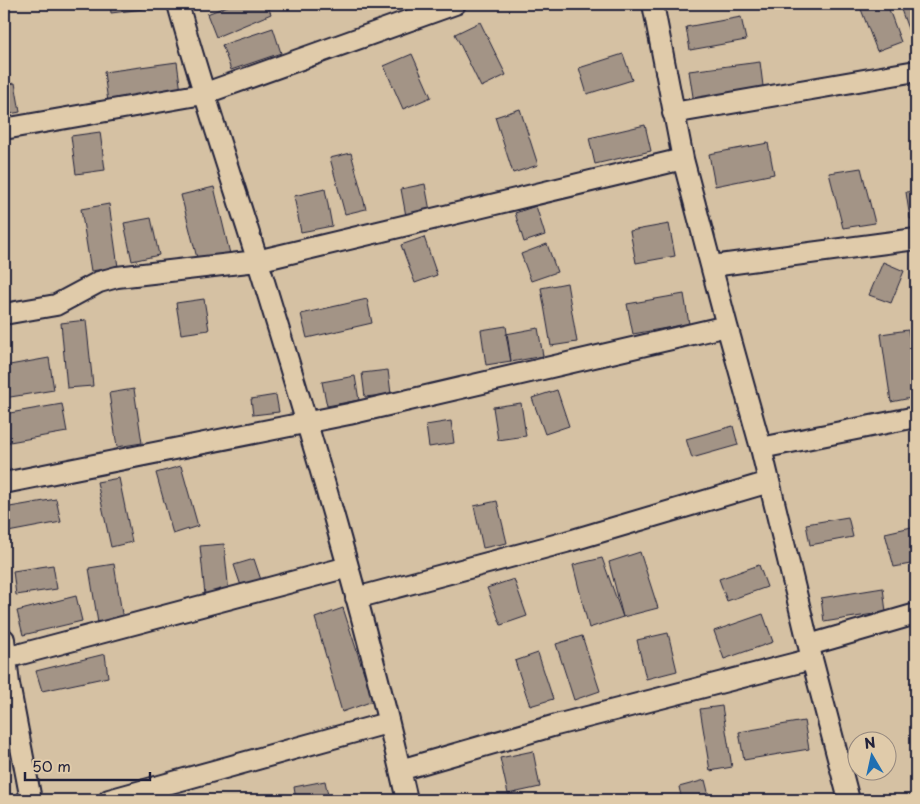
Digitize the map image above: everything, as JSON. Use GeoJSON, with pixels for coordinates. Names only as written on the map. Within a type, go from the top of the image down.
{"type":"FeatureCollection","features":[{"type":"Feature","properties":{"kind":"street"},"geometry":{"type":"LineString","coordinates":[[178,4],[203,94],[307,422],[348,567],[407,800]]}},
{"type":"Feature","properties":{"kind":"street"},"geometry":{"type":"LineString","coordinates":[[4,129],[203,94],[455,4]]}},
{"type":"Feature","properties":{"kind":"street"},"geometry":{"type":"LineString","coordinates":[[653,4],[683,159],[761,448],[810,652],[849,800]]}},
{"type":"Feature","properties":{"kind":"street"},"geometry":{"type":"LineString","coordinates":[[673,113],[916,71]]}},
{"type":"Feature","properties":{"kind":"street"},"geometry":{"type":"LineString","coordinates":[[4,314],[56,305],[99,282],[117,277],[257,261],[683,159]]}},
{"type":"Feature","properties":{"kind":"street"},"geometry":{"type":"LineString","coordinates":[[712,266],[916,239]]}},
{"type":"Feature","properties":{"kind":"street"},"geometry":{"type":"LineString","coordinates":[[4,483],[307,422],[727,326]]}},
{"type":"Feature","properties":{"kind":"street"},"geometry":{"type":"LineString","coordinates":[[761,448],[916,417]]}},
{"type":"Feature","properties":{"kind":"street"},"geometry":{"type":"LineString","coordinates":[[356,598],[566,542],[769,482]]}},
{"type":"Feature","properties":{"kind":"street"},"geometry":{"type":"LineString","coordinates":[[31,800],[6,685],[5,649],[348,567]]}},
{"type":"Feature","properties":{"kind":"street"},"geometry":{"type":"LineString","coordinates":[[400,770],[810,652],[916,614]]}},
{"type":"Feature","properties":{"kind":"street"},"geometry":{"type":"LineString","coordinates":[[109,800],[387,723]]}},
{"type":"Feature","properties":{"kind":"building"},"geometry":{"type":"Polygon","coordinates":[[[110,4],[150,4],[151,8],[111,13],[110,4]]]}},
{"type":"Feature","properties":{"kind":"building"},"geometry":{"type":"Polygon","coordinates":[[[233,4],[267,4],[271,14],[216,37],[207,14],[233,4]]]}},
{"type":"Feature","properties":{"kind":"building"},"geometry":{"type":"Polygon","coordinates":[[[859,4],[887,4],[901,42],[877,51],[859,4]]]}},
{"type":"Feature","properties":{"kind":"building"},"geometry":{"type":"Polygon","coordinates":[[[899,4],[916,4],[916,51],[899,4]]]}},
{"type":"Feature","properties":{"kind":"building"},"geometry":{"type":"Polygon","coordinates":[[[741,17],[746,40],[690,50],[686,27],[741,17]]]}},
{"type":"Feature","properties":{"kind":"building"},"geometry":{"type":"Polygon","coordinates":[[[480,22],[506,75],[481,87],[455,34],[480,22]]]}},
{"type":"Feature","properties":{"kind":"building"},"geometry":{"type":"Polygon","coordinates":[[[273,28],[281,53],[231,70],[222,45],[273,28]]]}},
{"type":"Feature","properties":{"kind":"building"},"geometry":{"type":"Polygon","coordinates":[[[412,54],[431,97],[403,109],[384,66],[412,54]]]}},
{"type":"Feature","properties":{"kind":"building"},"geometry":{"type":"Polygon","coordinates":[[[623,54],[632,80],[587,94],[579,68],[623,54]]]}},
{"type":"Feature","properties":{"kind":"building"},"geometry":{"type":"Polygon","coordinates":[[[177,62],[181,92],[108,102],[104,72],[177,62]]]}},
{"type":"Feature","properties":{"kind":"building"},"geometry":{"type":"Polygon","coordinates":[[[760,62],[764,94],[694,103],[689,71],[760,62]]]}},
{"type":"Feature","properties":{"kind":"building"},"geometry":{"type":"Polygon","coordinates":[[[15,83],[20,112],[4,115],[4,85],[15,83]]]}},
{"type":"Feature","properties":{"kind":"building"},"geometry":{"type":"Polygon","coordinates":[[[520,109],[538,165],[513,173],[495,117],[520,109]]]}},
{"type":"Feature","properties":{"kind":"building"},"geometry":{"type":"Polygon","coordinates":[[[645,125],[651,151],[595,164],[589,138],[645,125]]]}},
{"type":"Feature","properties":{"kind":"building"},"geometry":{"type":"Polygon","coordinates":[[[100,132],[105,170],[76,174],[71,136],[100,132]]]}},
{"type":"Feature","properties":{"kind":"building"},"geometry":{"type":"Polygon","coordinates":[[[768,143],[774,174],[715,186],[709,154],[768,143]]]}},
{"type":"Feature","properties":{"kind":"building"},"geometry":{"type":"Polygon","coordinates":[[[351,153],[366,209],[345,214],[330,158],[351,153]]]}},
{"type":"Feature","properties":{"kind":"building"},"geometry":{"type":"Polygon","coordinates":[[[861,168],[875,223],[843,228],[829,173],[861,168]]]}},
{"type":"Feature","properties":{"kind":"building"},"geometry":{"type":"Polygon","coordinates":[[[425,184],[430,211],[406,216],[401,189],[425,184]]]}},
{"type":"Feature","properties":{"kind":"building"},"geometry":{"type":"Polygon","coordinates":[[[214,187],[230,254],[198,262],[181,195],[214,187]]]}},
{"type":"Feature","properties":{"kind":"building"},"geometry":{"type":"Polygon","coordinates":[[[325,189],[332,226],[301,232],[294,196],[325,189]]]}},
{"type":"Feature","properties":{"kind":"building"},"geometry":{"type":"Polygon","coordinates":[[[916,191],[916,218],[910,219],[906,192],[916,191]]]}},
{"type":"Feature","properties":{"kind":"building"},"geometry":{"type":"Polygon","coordinates":[[[109,204],[118,267],[91,271],[81,209],[109,204]]]}},
{"type":"Feature","properties":{"kind":"building"},"geometry":{"type":"Polygon","coordinates":[[[536,206],[545,235],[524,242],[515,213],[536,206]]]}},
{"type":"Feature","properties":{"kind":"building"},"geometry":{"type":"Polygon","coordinates":[[[151,218],[159,255],[132,261],[124,223],[151,218]]]}},
{"type":"Feature","properties":{"kind":"building"},"geometry":{"type":"Polygon","coordinates":[[[669,224],[675,256],[636,263],[630,231],[669,224]]]}},
{"type":"Feature","properties":{"kind":"building"},"geometry":{"type":"Polygon","coordinates":[[[424,237],[437,275],[415,283],[401,245],[424,237]]]}},
{"type":"Feature","properties":{"kind":"building"},"geometry":{"type":"Polygon","coordinates":[[[547,244],[557,272],[531,281],[521,254],[547,244]]]}},
{"type":"Feature","properties":{"kind":"building"},"geometry":{"type":"Polygon","coordinates":[[[883,262],[904,271],[891,303],[869,295],[883,262]]]}},
{"type":"Feature","properties":{"kind":"building"},"geometry":{"type":"Polygon","coordinates":[[[567,283],[577,342],[551,346],[541,288],[567,283]]]}},
{"type":"Feature","properties":{"kind":"building"},"geometry":{"type":"Polygon","coordinates":[[[684,294],[689,324],[633,334],[627,304],[684,294]]]}},
{"type":"Feature","properties":{"kind":"building"},"geometry":{"type":"Polygon","coordinates":[[[204,299],[209,330],[181,334],[176,303],[204,299]]]}},
{"type":"Feature","properties":{"kind":"building"},"geometry":{"type":"Polygon","coordinates":[[[367,299],[372,323],[307,338],[301,314],[367,299]]]}},
{"type":"Feature","properties":{"kind":"building"},"geometry":{"type":"Polygon","coordinates":[[[86,320],[93,386],[67,388],[61,323],[86,320]]]}},
{"type":"Feature","properties":{"kind":"building"},"geometry":{"type":"Polygon","coordinates":[[[506,326],[511,361],[486,365],[481,330],[506,326]]]}},
{"type":"Feature","properties":{"kind":"building"},"geometry":{"type":"Polygon","coordinates":[[[538,328],[543,356],[511,362],[506,334],[538,328]]]}},
{"type":"Feature","properties":{"kind":"building"},"geometry":{"type":"Polygon","coordinates":[[[908,330],[916,372],[916,397],[891,402],[881,334],[908,330]]]}},
{"type":"Feature","properties":{"kind":"building"},"geometry":{"type":"Polygon","coordinates":[[[49,358],[54,390],[4,398],[4,366],[49,358]]]}},
{"type":"Feature","properties":{"kind":"building"},"geometry":{"type":"Polygon","coordinates":[[[388,370],[391,394],[365,397],[362,373],[388,370]]]}},
{"type":"Feature","properties":{"kind":"building"},"geometry":{"type":"Polygon","coordinates":[[[355,376],[359,400],[327,406],[322,382],[355,376]]]}},
{"type":"Feature","properties":{"kind":"building"},"geometry":{"type":"Polygon","coordinates":[[[134,389],[142,443],[117,447],[109,393],[134,389]]]}},
{"type":"Feature","properties":{"kind":"building"},"geometry":{"type":"Polygon","coordinates":[[[557,390],[569,426],[545,434],[532,398],[557,390]]]}},
{"type":"Feature","properties":{"kind":"building"},"geometry":{"type":"Polygon","coordinates":[[[276,395],[279,412],[253,415],[251,399],[276,395]]]}},
{"type":"Feature","properties":{"kind":"building"},"geometry":{"type":"Polygon","coordinates":[[[521,403],[526,436],[498,440],[493,407],[521,403]]]}},
{"type":"Feature","properties":{"kind":"building"},"geometry":{"type":"Polygon","coordinates":[[[62,404],[67,432],[4,443],[4,414],[62,404]]]}},
{"type":"Feature","properties":{"kind":"building"},"geometry":{"type":"Polygon","coordinates":[[[451,421],[454,443],[429,447],[426,425],[451,421]]]}},
{"type":"Feature","properties":{"kind":"building"},"geometry":{"type":"Polygon","coordinates":[[[733,426],[738,445],[692,458],[686,439],[733,426]]]}},
{"type":"Feature","properties":{"kind":"building"},"geometry":{"type":"Polygon","coordinates":[[[181,466],[198,526],[173,534],[156,473],[181,466]]]}},
{"type":"Feature","properties":{"kind":"building"},"geometry":{"type":"Polygon","coordinates":[[[119,478],[132,542],[111,547],[97,482],[119,478]]]}},
{"type":"Feature","properties":{"kind":"building"},"geometry":{"type":"Polygon","coordinates":[[[56,499],[61,522],[8,532],[4,508],[56,499]]]}},
{"type":"Feature","properties":{"kind":"building"},"geometry":{"type":"Polygon","coordinates":[[[497,501],[507,543],[483,548],[474,506],[497,501]]]}},
{"type":"Feature","properties":{"kind":"building"},"geometry":{"type":"Polygon","coordinates":[[[848,517],[853,537],[810,545],[806,524],[848,517]]]}},
{"type":"Feature","properties":{"kind":"building"},"geometry":{"type":"Polygon","coordinates":[[[916,526],[916,563],[894,567],[885,533],[916,526]]]}},
{"type":"Feature","properties":{"kind":"building"},"geometry":{"type":"Polygon","coordinates":[[[224,544],[229,593],[205,595],[200,546],[224,544]]]}},
{"type":"Feature","properties":{"kind":"building"},"geometry":{"type":"Polygon","coordinates":[[[640,552],[658,608],[623,617],[609,562],[640,552]]]}},
{"type":"Feature","properties":{"kind":"building"},"geometry":{"type":"Polygon","coordinates":[[[602,558],[623,617],[589,628],[573,565],[602,558]]]}},
{"type":"Feature","properties":{"kind":"building"},"geometry":{"type":"Polygon","coordinates":[[[254,559],[262,583],[242,589],[234,565],[254,559]]]}},
{"type":"Feature","properties":{"kind":"building"},"geometry":{"type":"Polygon","coordinates":[[[114,564],[123,620],[98,623],[89,568],[114,564]]]}},
{"type":"Feature","properties":{"kind":"building"},"geometry":{"type":"Polygon","coordinates":[[[53,565],[57,589],[16,595],[13,571],[53,565]]]}},
{"type":"Feature","properties":{"kind":"building"},"geometry":{"type":"Polygon","coordinates":[[[759,565],[767,587],[727,601],[719,579],[759,565]]]}},
{"type":"Feature","properties":{"kind":"building"},"geometry":{"type":"Polygon","coordinates":[[[514,579],[527,616],[501,625],[487,588],[514,579]]]}},
{"type":"Feature","properties":{"kind":"building"},"geometry":{"type":"Polygon","coordinates":[[[883,588],[886,612],[824,622],[821,598],[883,588]]]}},
{"type":"Feature","properties":{"kind":"building"},"geometry":{"type":"Polygon","coordinates":[[[76,596],[82,621],[23,635],[17,611],[76,596]]]}},
{"type":"Feature","properties":{"kind":"building"},"geometry":{"type":"Polygon","coordinates":[[[343,608],[373,701],[342,712],[315,618],[343,608]]]}},
{"type":"Feature","properties":{"kind":"building"},"geometry":{"type":"Polygon","coordinates":[[[763,614],[773,642],[724,659],[714,631],[763,614]]]}},
{"type":"Feature","properties":{"kind":"building"},"geometry":{"type":"Polygon","coordinates":[[[668,633],[677,671],[646,679],[637,640],[668,633]]]}},
{"type":"Feature","properties":{"kind":"building"},"geometry":{"type":"Polygon","coordinates":[[[582,636],[600,691],[574,700],[556,644],[582,636]]]}},
{"type":"Feature","properties":{"kind":"building"},"geometry":{"type":"Polygon","coordinates":[[[538,653],[553,699],[530,706],[515,661],[538,653]]]}},
{"type":"Feature","properties":{"kind":"building"},"geometry":{"type":"Polygon","coordinates":[[[105,654],[108,677],[42,691],[36,671],[105,654]]]}},
{"type":"Feature","properties":{"kind":"building"},"geometry":{"type":"Polygon","coordinates":[[[722,706],[732,767],[710,771],[700,709],[722,706]]]}},
{"type":"Feature","properties":{"kind":"building"},"geometry":{"type":"Polygon","coordinates":[[[804,721],[809,749],[744,760],[739,732],[804,721]]]}},
{"type":"Feature","properties":{"kind":"building"},"geometry":{"type":"Polygon","coordinates":[[[533,751],[540,787],[508,794],[500,758],[533,751]]]}},
{"type":"Feature","properties":{"kind":"building"},"geometry":{"type":"Polygon","coordinates":[[[705,780],[710,800],[682,800],[679,787],[705,780]]]}},
{"type":"Feature","properties":{"kind":"building"},"geometry":{"type":"Polygon","coordinates":[[[325,781],[329,800],[296,800],[294,787],[325,781]]]}},
{"type":"Feature","properties":{"kind":"building"},"geometry":{"type":"Polygon","coordinates":[[[818,796],[819,800],[797,800],[818,796]]]}}]}
